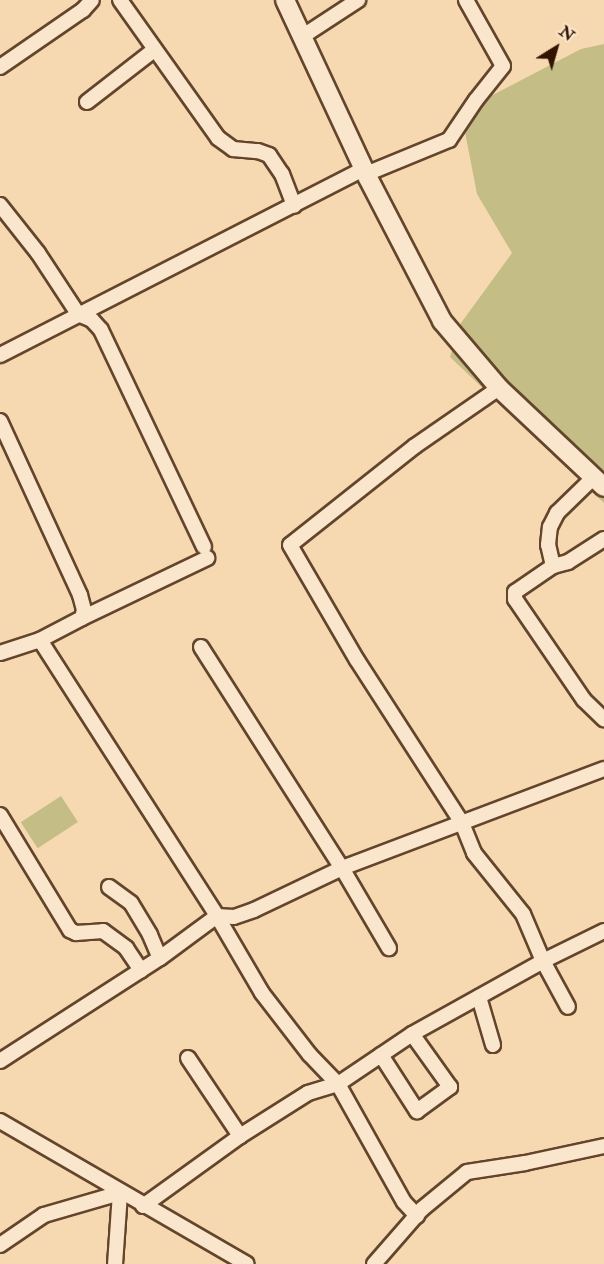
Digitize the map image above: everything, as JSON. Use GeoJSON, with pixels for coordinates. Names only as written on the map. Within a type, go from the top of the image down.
{"type":"FeatureCollection","features":[{"type":"Feature","properties":{"kind":"street"},"geometry":{"type":"LineString","coordinates":[[0,66],[83,10],[92,0]]}},
{"type":"Feature","properties":{"kind":"street"},"geometry":{"type":"LineString","coordinates":[[120,0],[192,104],[227,146],[269,155],[282,174],[294,206]]}},
{"type":"Feature","properties":{"kind":"street"},"geometry":{"type":"LineString","coordinates":[[285,0],[365,171],[442,321],[500,388],[599,482],[557,513],[550,527],[548,545],[553,566]]}},
{"type":"Feature","properties":{"kind":"street"},"geometry":{"type":"LineString","coordinates":[[303,36],[357,0]]}},
{"type":"Feature","properties":{"kind":"street"},"geometry":{"type":"LineString","coordinates":[[0,355],[365,171],[449,140],[503,66],[466,0]]}},
{"type":"Feature","properties":{"kind":"street"},"geometry":{"type":"LineString","coordinates":[[87,102],[154,51]]}},
{"type":"Feature","properties":{"kind":"street"},"geometry":{"type":"LineString","coordinates":[[0,205],[38,253],[78,314],[92,320],[101,330],[206,552],[40,640],[0,653]]}},
{"type":"Feature","properties":{"kind":"street"},"geometry":{"type":"LineString","coordinates":[[500,388],[415,446],[290,545],[357,660],[462,823],[474,853],[523,914],[543,961],[568,1007]]}},
{"type":"Feature","properties":{"kind":"street"},"geometry":{"type":"LineString","coordinates":[[0,421],[80,595],[84,610],[82,618]]}},
{"type":"Feature","properties":{"kind":"street"},"geometry":{"type":"LineString","coordinates":[[604,539],[568,562],[553,566],[515,592],[515,598],[584,700],[604,719]]}},
{"type":"Feature","properties":{"kind":"street"},"geometry":{"type":"LineString","coordinates":[[40,640],[217,916],[262,993],[310,1055],[338,1084],[404,1202],[417,1216]]}},
{"type":"Feature","properties":{"kind":"street"},"geometry":{"type":"LineString","coordinates":[[201,647],[342,868],[389,948]]}},
{"type":"Feature","properties":{"kind":"street"},"geometry":{"type":"LineString","coordinates":[[0,1061],[160,958],[217,916],[234,917],[254,910],[342,868],[604,769]]}},
{"type":"Feature","properties":{"kind":"street"},"geometry":{"type":"LineString","coordinates":[[0,815],[70,930],[76,933],[103,931],[126,948],[141,970]]}},
{"type":"Feature","properties":{"kind":"street"},"geometry":{"type":"LineString","coordinates":[[110,887],[131,903],[160,958]]}},
{"type":"Feature","properties":{"kind":"street"},"geometry":{"type":"LineString","coordinates":[[143,1206],[240,1136],[308,1094],[338,1084],[411,1034],[543,961],[604,931]]}},
{"type":"Feature","properties":{"kind":"street"},"geometry":{"type":"LineString","coordinates":[[479,997],[493,1045]]}},
{"type":"Feature","properties":{"kind":"street"},"geometry":{"type":"LineString","coordinates":[[381,1055],[417,1111],[450,1088],[411,1034]]}},
{"type":"Feature","properties":{"kind":"street"},"geometry":{"type":"LineString","coordinates":[[188,1059],[240,1136]]}},
{"type":"Feature","properties":{"kind":"street"},"geometry":{"type":"LineString","coordinates":[[0,1121],[120,1193],[247,1264]]}},
{"type":"Feature","properties":{"kind":"street"},"geometry":{"type":"LineString","coordinates":[[374,1264],[436,1195],[467,1172],[515,1165],[604,1146]]}},
{"type":"Feature","properties":{"kind":"street"},"geometry":{"type":"LineString","coordinates":[[0,1245],[44,1215],[120,1193]]}},
{"type":"Feature","properties":{"kind":"street"},"geometry":{"type":"LineString","coordinates":[[115,1264],[120,1193]]}},
{"type":"Feature","properties":{"kind":"shaded area"},"geometry":{"type":"Polygon","coordinates":[[[604,44],[604,503],[450,357],[461,323],[512,253],[477,194],[464,127],[487,98],[581,49],[604,44]]]}},
{"type":"Feature","properties":{"kind":"shaded area"},"geometry":{"type":"Polygon","coordinates":[[[61,796],[78,822],[38,848],[21,822],[61,796]]]}}]}
